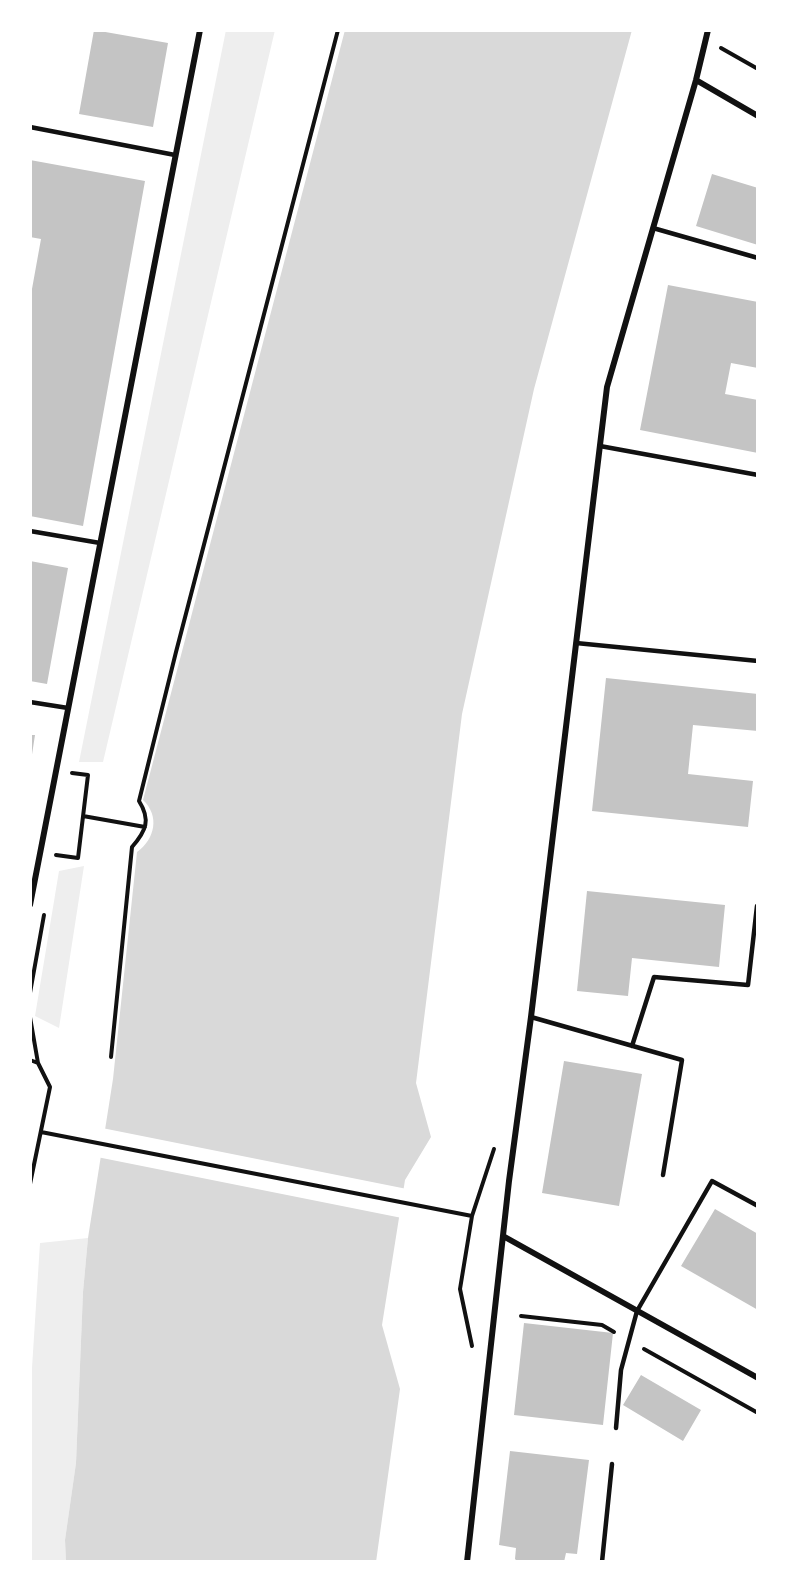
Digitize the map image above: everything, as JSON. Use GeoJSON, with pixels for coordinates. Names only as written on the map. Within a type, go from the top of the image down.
{"type":"FeatureCollection","features":[{"type":"Feature","properties":{"kind":"street"},"geometry":{"type":"LineString","coordinates":[[30,905],[200,30]]}},
{"type":"Feature","properties":{"kind":"street"},"geometry":{"type":"LineString","coordinates":[[467,1562],[503,1236],[607,387],[696,80],[708,30]]}},
{"type":"Feature","properties":{"kind":"street"},"geometry":{"type":"LineString","coordinates":[[696,80],[758,116]]}},
{"type":"Feature","properties":{"kind":"street"},"geometry":{"type":"LineString","coordinates":[[503,1236],[758,1378]]}},
{"type":"Feature","properties":{"kind":"lane"},"geometry":{"type":"LineString","coordinates":[[30,127],[176,155]]}},
{"type":"Feature","properties":{"kind":"lane"},"geometry":{"type":"LineString","coordinates":[[653,228],[758,258]]}},
{"type":"Feature","properties":{"kind":"lane"},"geometry":{"type":"LineString","coordinates":[[600,446],[758,475]]}},
{"type":"Feature","properties":{"kind":"lane"},"geometry":{"type":"LineString","coordinates":[[30,531],[100,543]]}},
{"type":"Feature","properties":{"kind":"lane"},"geometry":{"type":"LineString","coordinates":[[576,643],[758,661]]}},
{"type":"Feature","properties":{"kind":"lane"},"geometry":{"type":"LineString","coordinates":[[30,702],[68,708]]}},
{"type":"Feature","properties":{"kind":"lane"},"geometry":{"type":"LineString","coordinates":[[632,1046],[654,976],[747,985],[757,906]]}},
{"type":"Feature","properties":{"kind":"lane"},"geometry":{"type":"LineString","coordinates":[[531,1017],[682,1060],[663,1175]]}},
{"type":"Feature","properties":{"kind":"lane"},"geometry":{"type":"LineString","coordinates":[[616,1428],[621,1370],[637,1311],[712,1181],[758,1206]]}},
{"type":"Feature","properties":{"kind":"lane"},"geometry":{"type":"LineString","coordinates":[[602,1562],[612,1464]]}},
{"type":"Feature","properties":{"kind":"path"},"geometry":{"type":"LineString","coordinates":[[111,1057],[132,847],[143,834],[146,818],[139,801],[338,30]]}},
{"type":"Feature","properties":{"kind":"path"},"geometry":{"type":"LineString","coordinates":[[706,39],[758,69]]}},
{"type":"Feature","properties":{"kind":"path"},"geometry":{"type":"LineString","coordinates":[[78,858],[88,775]]}},
{"type":"Feature","properties":{"kind":"path"},"geometry":{"type":"LineString","coordinates":[[83,816],[145,827]]}},
{"type":"Feature","properties":{"kind":"path"},"geometry":{"type":"LineString","coordinates":[[30,1017],[38,1063],[50,1087],[30,1184]]}},
{"type":"Feature","properties":{"kind":"path"},"geometry":{"type":"LineString","coordinates":[[30,1060],[38,1063]]}},
{"type":"Feature","properties":{"kind":"path"},"geometry":{"type":"LineString","coordinates":[[42,1132],[472,1216]]}},
{"type":"Feature","properties":{"kind":"path"},"geometry":{"type":"LineString","coordinates":[[460,1289],[472,1216],[485,1175]]}},
{"type":"Feature","properties":{"kind":"shaded area"},"geometry":{"type":"Polygon","coordinates":[[[226,30],[275,30],[103,762],[79,762],[226,30]]]}},
{"type":"Feature","properties":{"kind":"shaded area"},"geometry":{"type":"Polygon","coordinates":[[[345,30],[632,30],[534,389],[462,714],[416,1083],[431,1137],[405,1180],[382,1325],[400,1389],[376,1562],[66,1562],[65,1540],[76,1463],[83,1292],[88,1238],[113,1079],[137,852],[148,841],[153,827],[152,813],[143,800],[345,30]]]}},
{"type":"Feature","properties":{"kind":"shaded area"},"geometry":{"type":"Polygon","coordinates":[[[84,866],[59,1028],[35,1016],[59,871],[84,866]]]}},
{"type":"Feature","properties":{"kind":"shaded area"},"geometry":{"type":"Polygon","coordinates":[[[88,1238],[83,1292],[76,1463],[65,1540],[66,1562],[30,1562],[30,1399],[40,1243],[88,1238]]]}},
{"type":"Feature","properties":{"kind":"pier"},"geometry":{"type":"Polygon","coordinates":[[[102,1128],[407,1189],[402,1218],[97,1157],[102,1128]]]}},
{"type":"Feature","properties":{"kind":"building"},"geometry":{"type":"Polygon","coordinates":[[[94,30],[168,43],[153,127],[79,114],[94,30]]]}},
{"type":"Feature","properties":{"kind":"building"},"geometry":{"type":"Polygon","coordinates":[[[30,160],[145,181],[83,526],[30,516],[30,300],[41,239],[30,237],[30,160]]]}},
{"type":"Feature","properties":{"kind":"building"},"geometry":{"type":"Polygon","coordinates":[[[712,174],[758,188],[758,245],[696,226],[712,174]]]}},
{"type":"Feature","properties":{"kind":"building"},"geometry":{"type":"Polygon","coordinates":[[[668,285],[758,302],[758,368],[731,363],[725,394],[758,400],[758,453],[640,430],[668,285]]]}},
{"type":"Feature","properties":{"kind":"building"},"geometry":{"type":"Polygon","coordinates":[[[30,561],[68,568],[47,684],[30,681],[30,561]]]}},
{"type":"Feature","properties":{"kind":"building"},"geometry":{"type":"Polygon","coordinates":[[[606,678],[758,694],[758,731],[693,725],[688,774],[753,781],[748,827],[592,811],[606,678]]]}},
{"type":"Feature","properties":{"kind":"building"},"geometry":{"type":"Polygon","coordinates":[[[30,735],[35,735],[31,761],[30,761],[30,735]]]}},
{"type":"Feature","properties":{"kind":"building"},"geometry":{"type":"Polygon","coordinates":[[[587,891],[725,905],[719,967],[632,958],[628,996],[577,991],[587,891]]]}},
{"type":"Feature","properties":{"kind":"building"},"geometry":{"type":"Polygon","coordinates":[[[564,1061],[642,1074],[619,1206],[542,1193],[564,1061]]]}},
{"type":"Feature","properties":{"kind":"building"},"geometry":{"type":"Polygon","coordinates":[[[715,1209],[758,1234],[758,1310],[681,1266],[715,1209]]]}},
{"type":"Feature","properties":{"kind":"building"},"geometry":{"type":"Polygon","coordinates":[[[524,1323],[613,1333],[603,1425],[514,1415],[524,1323]]]}},
{"type":"Feature","properties":{"kind":"building"},"geometry":{"type":"Polygon","coordinates":[[[641,1375],[701,1410],[683,1441],[623,1405],[641,1375]]]}},
{"type":"Feature","properties":{"kind":"building"},"geometry":{"type":"Polygon","coordinates":[[[510,1451],[589,1460],[577,1554],[566,1553],[564,1562],[518,1562],[515,1559],[516,1548],[499,1545],[510,1451]]]}}]}
